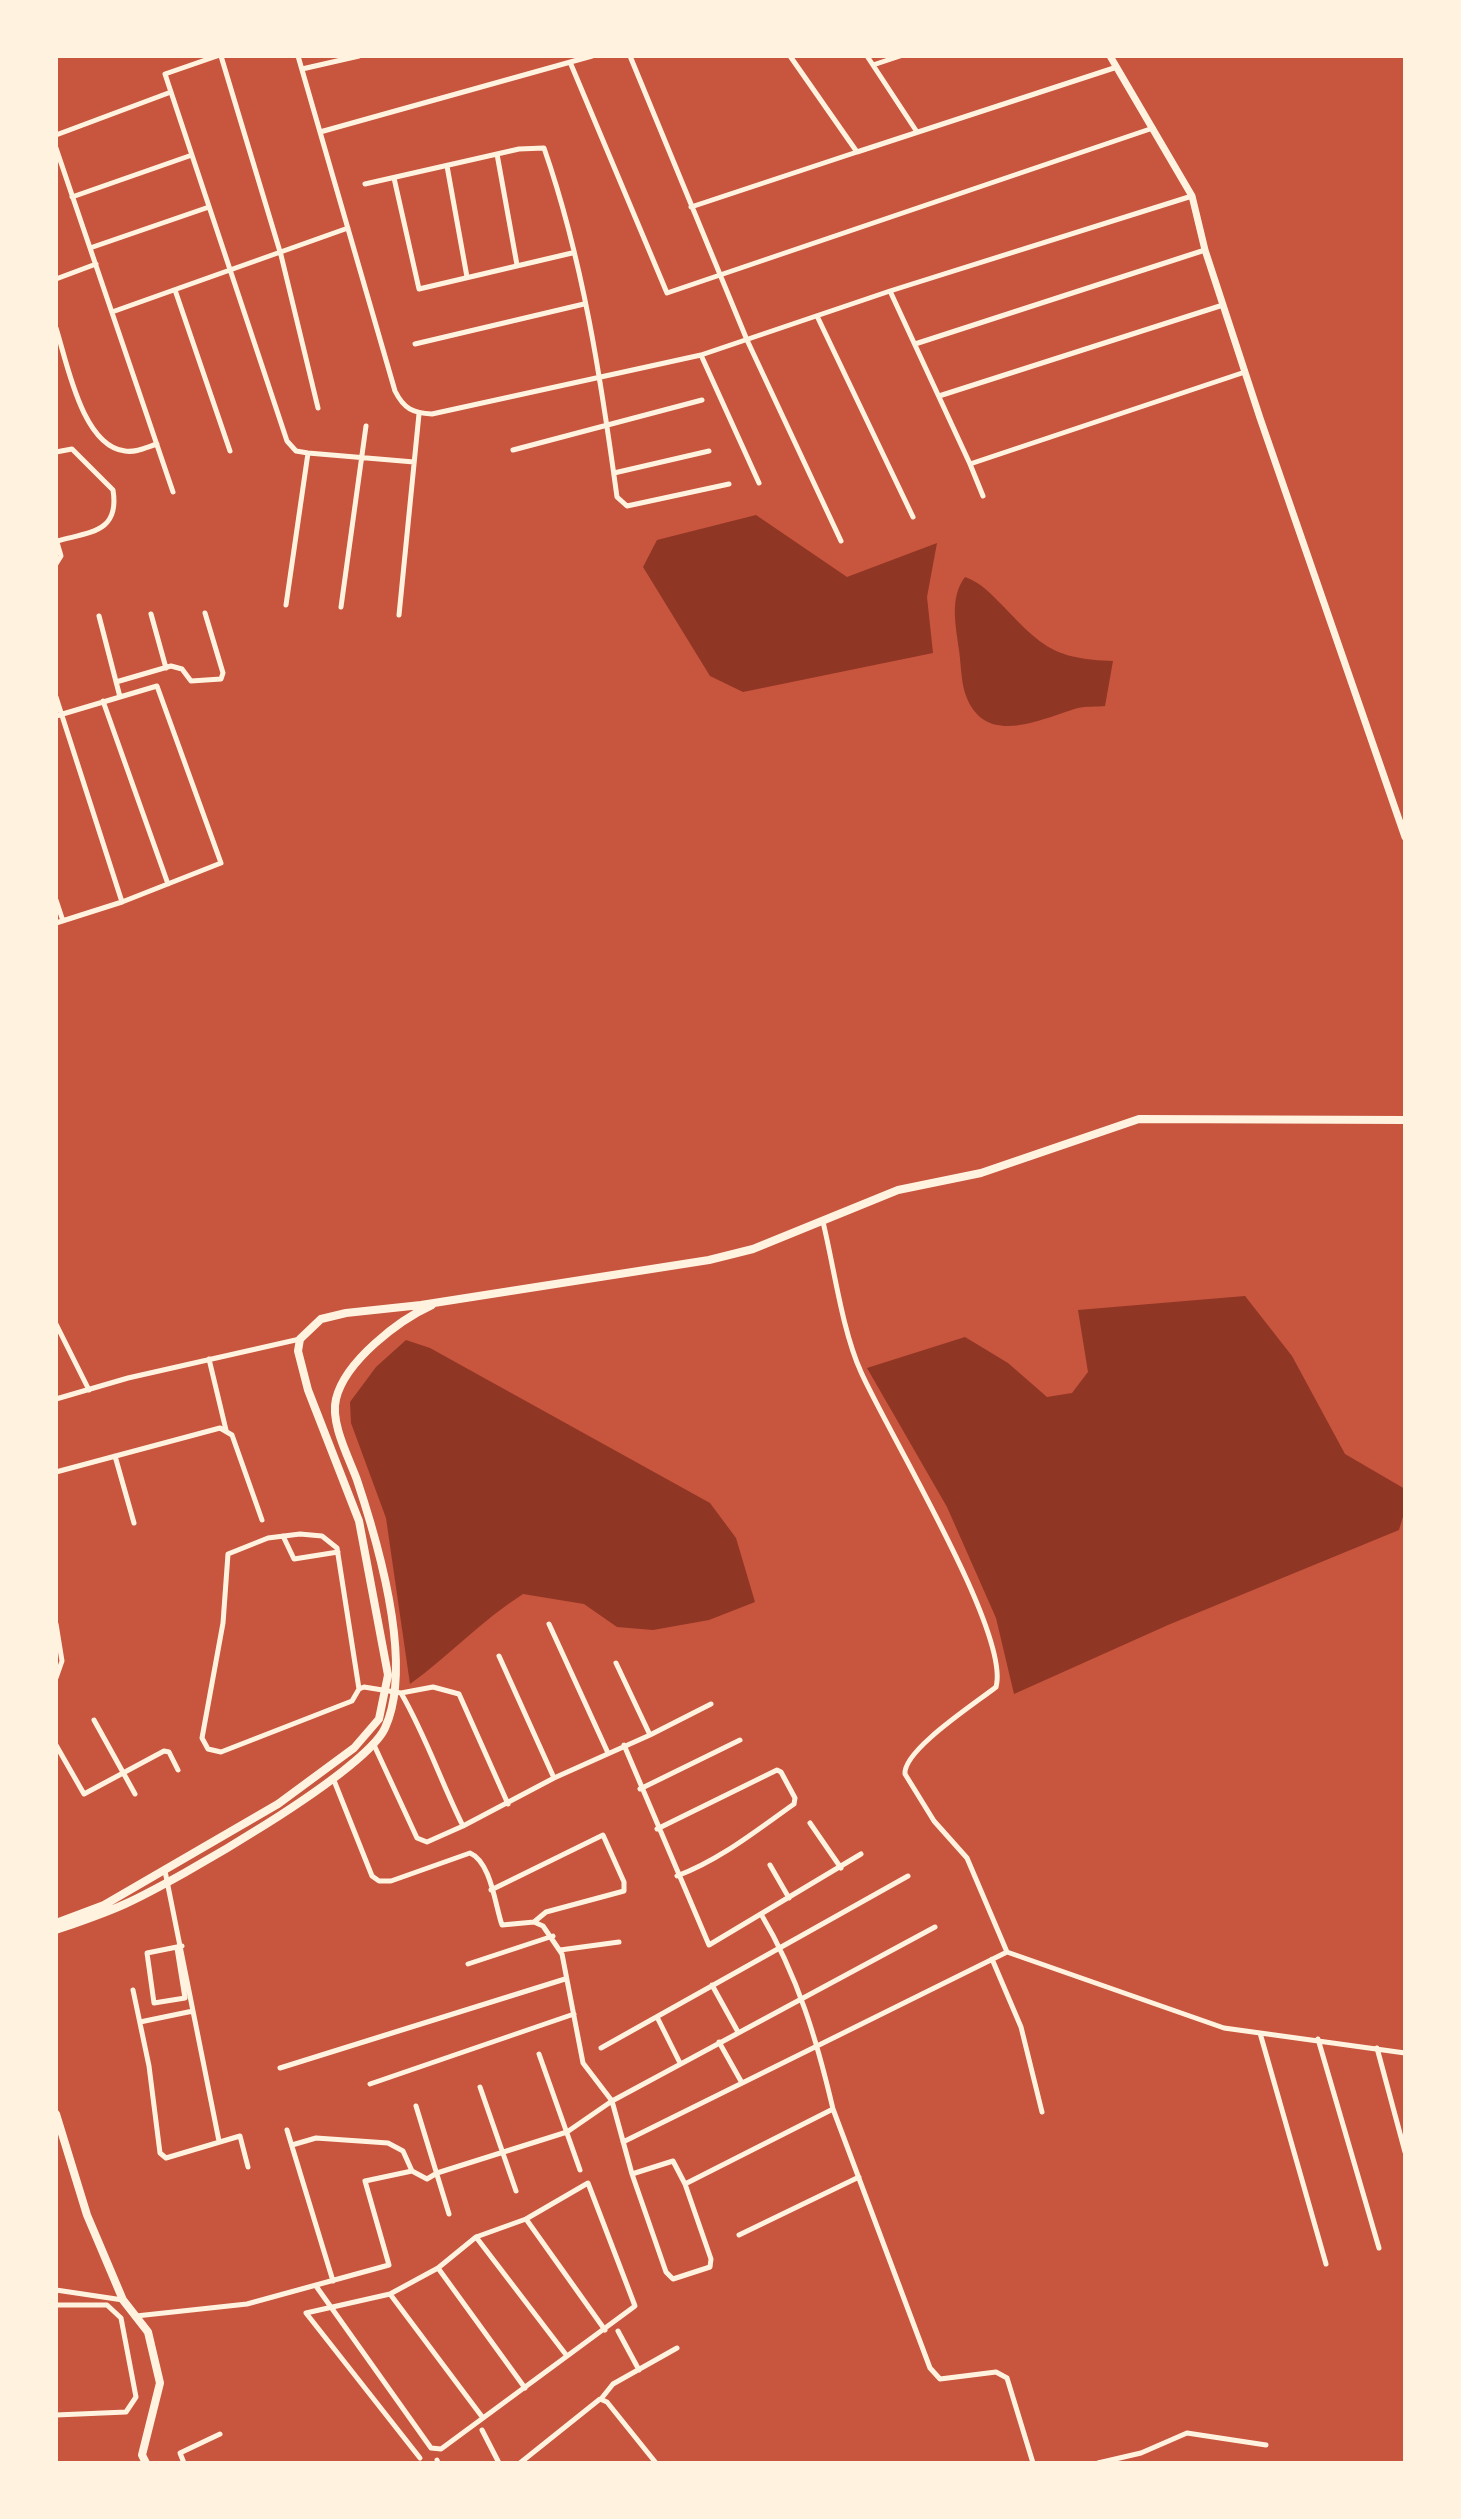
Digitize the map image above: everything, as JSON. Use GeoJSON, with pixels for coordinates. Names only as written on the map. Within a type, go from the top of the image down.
{"type":"FeatureCollection","features":[{"type":"Feature","properties":{"kind":"main road"},"geometry":{"type":"LineString","coordinates":[[56,1923],[104,1905],[278,1804],[327,1770],[360,1742],[379,1719],[394,1692],[388,1675],[359,1521],[308,1390],[298,1351],[300,1339],[321,1320],[346,1313],[709,1260],[753,1249],[898,1190],[981,1172],[1139,1119],[1405,1120]]}},
{"type":"Feature","properties":{"kind":"main road"},"geometry":{"type":"LineString","coordinates":[[56,1930],[126,1903],[281,1814],[374,1745],[386,1727],[394,1692],[395,1641],[377,1548],[338,1428],[336,1399],[353,1370],[374,1345],[399,1324],[442,1301]]}},
{"type":"Feature","properties":{"kind":"main road"},"geometry":{"type":"LineString","coordinates":[[56,2114],[87,2215],[123,2300],[148,2332],[160,2383],[142,2455],[146,2463]]}},
{"type":"Feature","properties":{"kind":"street"},"geometry":{"type":"LineString","coordinates":[[318,408],[281,255],[219,56],[165,75],[287,441],[296,451],[308,453],[414,462]]}},
{"type":"Feature","properties":{"kind":"street"},"geometry":{"type":"LineString","coordinates":[[298,56],[395,391],[408,410],[419,414],[432,414],[600,379],[701,355],[890,291],[1192,196]]}},
{"type":"Feature","properties":{"kind":"street"},"geometry":{"type":"LineString","coordinates":[[302,69],[359,56]]}},
{"type":"Feature","properties":{"kind":"street"},"geometry":{"type":"LineString","coordinates":[[320,132],[593,56]]}},
{"type":"Feature","properties":{"kind":"street"},"geometry":{"type":"LineString","coordinates":[[630,56],[747,340],[841,541]]}},
{"type":"Feature","properties":{"kind":"street"},"geometry":{"type":"LineString","coordinates":[[790,56],[857,152]]}},
{"type":"Feature","properties":{"kind":"street"},"geometry":{"type":"LineString","coordinates":[[867,56],[916,132]]}},
{"type":"Feature","properties":{"kind":"street"},"geometry":{"type":"LineString","coordinates":[[873,65],[900,56]]}},
{"type":"Feature","properties":{"kind":"street"},"geometry":{"type":"LineString","coordinates":[[1110,56],[1192,196],[1206,250],[1245,372],[1405,837]]}},
{"type":"Feature","properties":{"kind":"street"},"geometry":{"type":"LineString","coordinates":[[570,62],[667,293],[1153,128]]}},
{"type":"Feature","properties":{"kind":"street"},"geometry":{"type":"LineString","coordinates":[[691,207],[1117,67]]}},
{"type":"Feature","properties":{"kind":"street"},"geometry":{"type":"LineString","coordinates":[[56,135],[171,92]]}},
{"type":"Feature","properties":{"kind":"street"},"geometry":{"type":"LineString","coordinates":[[56,148],[173,492]]}},
{"type":"Feature","properties":{"kind":"street"},"geometry":{"type":"LineString","coordinates":[[365,184],[497,154],[544,148],[560,194],[600,379],[609,425],[617,496],[627,506],[729,484]]}},
{"type":"Feature","properties":{"kind":"street"},"geometry":{"type":"LineString","coordinates":[[497,154],[517,265]]}},
{"type":"Feature","properties":{"kind":"street"},"geometry":{"type":"LineString","coordinates":[[72,197],[192,155]]}},
{"type":"Feature","properties":{"kind":"street"},"geometry":{"type":"LineString","coordinates":[[447,166],[467,277]]}},
{"type":"Feature","properties":{"kind":"street"},"geometry":{"type":"LineString","coordinates":[[394,178],[419,289],[572,253]]}},
{"type":"Feature","properties":{"kind":"street"},"geometry":{"type":"LineString","coordinates":[[90,248],[209,207]]}},
{"type":"Feature","properties":{"kind":"street"},"geometry":{"type":"LineString","coordinates":[[112,312],[281,255],[348,228]]}},
{"type":"Feature","properties":{"kind":"street"},"geometry":{"type":"LineString","coordinates":[[915,344],[1206,250]]}},
{"type":"Feature","properties":{"kind":"street"},"geometry":{"type":"LineString","coordinates":[[56,279],[96,264]]}},
{"type":"Feature","properties":{"kind":"street"},"geometry":{"type":"LineString","coordinates":[[175,290],[230,451]]}},
{"type":"Feature","properties":{"kind":"street"},"geometry":{"type":"LineString","coordinates":[[890,291],[983,496]]}},
{"type":"Feature","properties":{"kind":"street"},"geometry":{"type":"LineString","coordinates":[[415,344],[584,304]]}},
{"type":"Feature","properties":{"kind":"street"},"geometry":{"type":"LineString","coordinates":[[939,396],[1223,305]]}},
{"type":"Feature","properties":{"kind":"street"},"geometry":{"type":"LineString","coordinates":[[817,316],[912,517]]}},
{"type":"Feature","properties":{"kind":"street"},"geometry":{"type":"LineString","coordinates":[[56,328],[86,417],[94,432],[109,446],[123,451],[134,452],[157,444]]}},
{"type":"Feature","properties":{"kind":"street"},"geometry":{"type":"LineString","coordinates":[[701,355],[760,483]]}},
{"type":"Feature","properties":{"kind":"street"},"geometry":{"type":"LineString","coordinates":[[970,464],[1245,372]]}},
{"type":"Feature","properties":{"kind":"street"},"geometry":{"type":"LineString","coordinates":[[513,450],[702,400]]}},
{"type":"Feature","properties":{"kind":"street"},"geometry":{"type":"LineString","coordinates":[[399,614],[419,414]]}},
{"type":"Feature","properties":{"kind":"street"},"geometry":{"type":"LineString","coordinates":[[341,607],[366,426]]}},
{"type":"Feature","properties":{"kind":"street"},"geometry":{"type":"LineString","coordinates":[[56,452],[72,449],[113,490],[114,497],[111,520],[104,528],[56,539],[61,555],[56,564]]}},
{"type":"Feature","properties":{"kind":"street"},"geometry":{"type":"LineString","coordinates":[[614,473],[709,451]]}},
{"type":"Feature","properties":{"kind":"street"},"geometry":{"type":"LineString","coordinates":[[286,605],[308,453]]}},
{"type":"Feature","properties":{"kind":"street"},"geometry":{"type":"LineString","coordinates":[[151,614],[166,668]]}},
{"type":"Feature","properties":{"kind":"street"},"geometry":{"type":"LineString","coordinates":[[117,682],[166,668],[180,667],[191,681],[221,679],[223,673],[205,614]]}},
{"type":"Feature","properties":{"kind":"street"},"geometry":{"type":"LineString","coordinates":[[99,616],[120,696]]}},
{"type":"Feature","properties":{"kind":"street"},"geometry":{"type":"LineString","coordinates":[[56,900],[59,922],[122,902],[221,863],[157,687],[59,714]]}},
{"type":"Feature","properties":{"kind":"street"},"geometry":{"type":"LineString","coordinates":[[56,697],[59,714],[122,902]]}},
{"type":"Feature","properties":{"kind":"street"},"geometry":{"type":"LineString","coordinates":[[103,701],[168,884]]}},
{"type":"Feature","properties":{"kind":"street"},"geometry":{"type":"LineString","coordinates":[[823,1222],[861,1373],[958,1562],[985,1623],[999,1676],[996,1687],[907,1761],[905,1774],[934,1821],[967,1858],[1007,1952]]}},
{"type":"Feature","properties":{"kind":"street"},"geometry":{"type":"LineString","coordinates":[[56,1324],[89,1390]]}},
{"type":"Feature","properties":{"kind":"street"},"geometry":{"type":"LineString","coordinates":[[56,1399],[209,1359],[300,1339]]}},
{"type":"Feature","properties":{"kind":"street"},"geometry":{"type":"LineString","coordinates":[[209,1359],[226,1430]]}},
{"type":"Feature","properties":{"kind":"street"},"geometry":{"type":"LineString","coordinates":[[56,1472],[212,1429],[226,1430],[232,1435],[262,1520]]}},
{"type":"Feature","properties":{"kind":"street"},"geometry":{"type":"LineString","coordinates":[[115,1456],[134,1523]]}},
{"type":"Feature","properties":{"kind":"street"},"geometry":{"type":"LineString","coordinates":[[283,1536],[294,1559],[338,1552]]}},
{"type":"Feature","properties":{"kind":"street"},"geometry":{"type":"LineString","coordinates":[[283,1536],[322,1536],[332,1541],[338,1552],[359,1689],[352,1701],[221,1752],[208,1749],[202,1738],[223,1623],[228,1554],[239,1547],[283,1536]]}},
{"type":"Feature","properties":{"kind":"street"},"geometry":{"type":"LineString","coordinates":[[56,1624],[62,1661],[56,1678]]}},
{"type":"Feature","properties":{"kind":"street"},"geometry":{"type":"LineString","coordinates":[[549,1625],[608,1753]]}},
{"type":"Feature","properties":{"kind":"street"},"geometry":{"type":"LineString","coordinates":[[499,1656],[554,1778]]}},
{"type":"Feature","properties":{"kind":"street"},"geometry":{"type":"LineString","coordinates":[[616,1663],[650,1735]]}},
{"type":"Feature","properties":{"kind":"street"},"geometry":{"type":"LineString","coordinates":[[359,1689],[394,1692],[433,1687],[459,1694],[508,1804]]}},
{"type":"Feature","properties":{"kind":"street"},"geometry":{"type":"LineString","coordinates":[[394,1692],[420,1726],[439,1777],[463,1826]]}},
{"type":"Feature","properties":{"kind":"street"},"geometry":{"type":"LineString","coordinates":[[374,1745],[417,1838],[427,1842],[441,1838],[554,1778],[711,1704]]}},
{"type":"Feature","properties":{"kind":"street"},"geometry":{"type":"LineString","coordinates":[[94,1720],[135,1794]]}},
{"type":"Feature","properties":{"kind":"street"},"geometry":{"type":"LineString","coordinates":[[640,1789],[740,1740]]}},
{"type":"Feature","properties":{"kind":"street"},"geometry":{"type":"LineString","coordinates":[[56,1745],[84,1794],[164,1751],[169,1752],[178,1770]]}},
{"type":"Feature","properties":{"kind":"street"},"geometry":{"type":"LineString","coordinates":[[624,1745],[640,1789],[709,1945],[861,1854]]}},
{"type":"Feature","properties":{"kind":"street"},"geometry":{"type":"LineString","coordinates":[[657,1829],[777,1770],[781,1772],[794,1798],[794,1804],[761,1827],[699,1868],[677,1876]]}},
{"type":"Feature","properties":{"kind":"street"},"geometry":{"type":"LineString","coordinates":[[333,1778],[372,1876],[379,1881],[391,1881],[470,1853],[478,1856],[484,1868],[502,1925],[534,1922],[543,1926],[553,1936],[560,1950],[583,2063],[612,2101],[632,2174],[666,2272],[673,2278],[710,2267],[711,2259],[685,2184],[673,2161],[632,2174]]}},
{"type":"Feature","properties":{"kind":"street"},"geometry":{"type":"LineString","coordinates":[[810,1823],[841,1868]]}},
{"type":"Feature","properties":{"kind":"street"},"geometry":{"type":"LineString","coordinates":[[491,1890],[603,1835],[624,1891],[546,1912],[534,1922]]}},
{"type":"Feature","properties":{"kind":"street"},"geometry":{"type":"LineString","coordinates":[[770,1865],[789,1898]]}},
{"type":"Feature","properties":{"kind":"street"},"geometry":{"type":"LineString","coordinates":[[165,1871],[179,1947],[185,1998],[154,2003],[146,1953],[179,1947]]}},
{"type":"Feature","properties":{"kind":"street"},"geometry":{"type":"LineString","coordinates":[[601,2048],[712,1985],[782,1950],[908,1876]]}},
{"type":"Feature","properties":{"kind":"street"},"geometry":{"type":"LineString","coordinates":[[761,1914],[782,1950],[802,1998],[818,2046],[833,2109],[930,2368],[940,2379],[996,2372],[1007,2378],[1033,2463]]}},
{"type":"Feature","properties":{"kind":"street"},"geometry":{"type":"LineString","coordinates":[[292,2145],[328,2138],[388,2143],[403,2151],[412,2171],[427,2179],[437,2173],[567,2132],[612,2101],[680,2063],[935,1927]]}},
{"type":"Feature","properties":{"kind":"street"},"geometry":{"type":"LineString","coordinates":[[468,1964],[553,1936]]}},
{"type":"Feature","properties":{"kind":"street"},"geometry":{"type":"LineString","coordinates":[[560,1950],[619,1942]]}},
{"type":"Feature","properties":{"kind":"street"},"geometry":{"type":"LineString","coordinates":[[179,1947],[219,2141]]}},
{"type":"Feature","properties":{"kind":"street"},"geometry":{"type":"LineString","coordinates":[[622,2142],[1007,1952],[1224,2028],[1405,2053]]}},
{"type":"Feature","properties":{"kind":"street"},"geometry":{"type":"LineString","coordinates":[[992,1959],[1021,2026],[1042,2112]]}},
{"type":"Feature","properties":{"kind":"street"},"geometry":{"type":"LineString","coordinates":[[280,2068],[565,1979]]}},
{"type":"Feature","properties":{"kind":"street"},"geometry":{"type":"LineString","coordinates":[[712,1985],[738,2032]]}},
{"type":"Feature","properties":{"kind":"street"},"geometry":{"type":"LineString","coordinates":[[133,1990],[160,2153],[166,2158],[240,2136],[248,2167]]}},
{"type":"Feature","properties":{"kind":"street"},"geometry":{"type":"LineString","coordinates":[[140,2022],[193,2011]]}},
{"type":"Feature","properties":{"kind":"street"},"geometry":{"type":"LineString","coordinates":[[370,2084],[574,2014]]}},
{"type":"Feature","properties":{"kind":"street"},"geometry":{"type":"LineString","coordinates":[[657,2017],[680,2063]]}},
{"type":"Feature","properties":{"kind":"street"},"geometry":{"type":"LineString","coordinates":[[1260,2033],[1326,2264]]}},
{"type":"Feature","properties":{"kind":"street"},"geometry":{"type":"LineString","coordinates":[[1318,2039],[1379,2248]]}},
{"type":"Feature","properties":{"kind":"street"},"geometry":{"type":"LineString","coordinates":[[719,2042],[742,2083]]}},
{"type":"Feature","properties":{"kind":"street"},"geometry":{"type":"LineString","coordinates":[[1377,2049],[1405,2152]]}},
{"type":"Feature","properties":{"kind":"street"},"geometry":{"type":"LineString","coordinates":[[539,2054],[580,2170]]}},
{"type":"Feature","properties":{"kind":"street"},"geometry":{"type":"LineString","coordinates":[[480,2087],[516,2190]]}},
{"type":"Feature","properties":{"kind":"street"},"geometry":{"type":"LineString","coordinates":[[416,2106],[449,2214]]}},
{"type":"Feature","properties":{"kind":"street"},"geometry":{"type":"LineString","coordinates":[[685,2184],[833,2109]]}},
{"type":"Feature","properties":{"kind":"street"},"geometry":{"type":"LineString","coordinates":[[287,2130],[333,2281]]}},
{"type":"Feature","properties":{"kind":"street"},"geometry":{"type":"LineString","coordinates":[[136,2316],[247,2304],[389,2265],[365,2181],[412,2171]]}},
{"type":"Feature","properties":{"kind":"street"},"geometry":{"type":"LineString","coordinates":[[739,2235],[859,2177]]}},
{"type":"Feature","properties":{"kind":"street"},"geometry":{"type":"LineString","coordinates":[[316,2286],[332,2309],[431,2448],[441,2449],[606,2330],[635,2306],[588,2183],[526,2219],[476,2237],[438,2268],[390,2294],[332,2309],[306,2313],[420,2458]]}},
{"type":"Feature","properties":{"kind":"street"},"geometry":{"type":"LineString","coordinates":[[526,2219],[606,2330]]}},
{"type":"Feature","properties":{"kind":"street"},"geometry":{"type":"LineString","coordinates":[[476,2237],[567,2356]]}},
{"type":"Feature","properties":{"kind":"street"},"geometry":{"type":"LineString","coordinates":[[438,2268],[525,2388]]}},
{"type":"Feature","properties":{"kind":"street"},"geometry":{"type":"LineString","coordinates":[[56,2290],[123,2300]]}},
{"type":"Feature","properties":{"kind":"street"},"geometry":{"type":"LineString","coordinates":[[390,2294],[483,2418]]}},
{"type":"Feature","properties":{"kind":"street"},"geometry":{"type":"LineString","coordinates":[[56,2305],[107,2305],[121,2319],[136,2397],[126,2412],[56,2415]]}},
{"type":"Feature","properties":{"kind":"street"},"geometry":{"type":"LineString","coordinates":[[618,2331],[639,2370]]}},
{"type":"Feature","properties":{"kind":"street"},"geometry":{"type":"LineString","coordinates":[[520,2463],[594,2401],[601,2399],[613,2384],[677,2348]]}},
{"type":"Feature","properties":{"kind":"street"},"geometry":{"type":"LineString","coordinates":[[601,2399],[607,2402],[656,2463]]}},
{"type":"Feature","properties":{"kind":"street"},"geometry":{"type":"LineString","coordinates":[[482,2430],[499,2463]]}},
{"type":"Feature","properties":{"kind":"street"},"geometry":{"type":"LineString","coordinates":[[184,2463],[180,2453],[220,2434]]}},
{"type":"Feature","properties":{"kind":"street"},"geometry":{"type":"LineString","coordinates":[[1098,2463],[1129,2457],[1188,2434],[1266,2445]]}},
{"type":"Feature","properties":{"kind":"shaded area"},"geometry":{"type":"Polygon","coordinates":[[[756,515],[847,577],[937,543],[927,597],[933,653],[743,692],[710,676],[643,567],[657,540],[756,515]]]}},
{"type":"Feature","properties":{"kind":"shaded area"},"geometry":{"type":"Polygon","coordinates":[[[965,577],[986,589],[1029,632],[1051,648],[1077,657],[1113,661],[1105,706],[1078,708],[1015,726],[986,721],[974,710],[965,693],[955,622],[957,594],[965,577]]]}},
{"type":"Feature","properties":{"kind":"shaded area"},"geometry":{"type":"Polygon","coordinates":[[[1245,1296],[1292,1356],[1345,1454],[1405,1489],[1405,1510],[1399,1530],[1168,1625],[1014,1694],[996,1618],[947,1507],[867,1368],[965,1337],[1008,1363],[1047,1397],[1072,1393],[1088,1372],[1078,1310],[1245,1296]]]}},
{"type":"Feature","properties":{"kind":"shaded area"},"geometry":{"type":"Polygon","coordinates":[[[406,1340],[430,1348],[710,1503],[736,1538],[755,1602],[709,1620],[653,1630],[617,1627],[584,1604],[523,1594],[410,1684],[386,1518],[351,1423],[350,1402],[376,1367],[406,1340]]]}}]}
